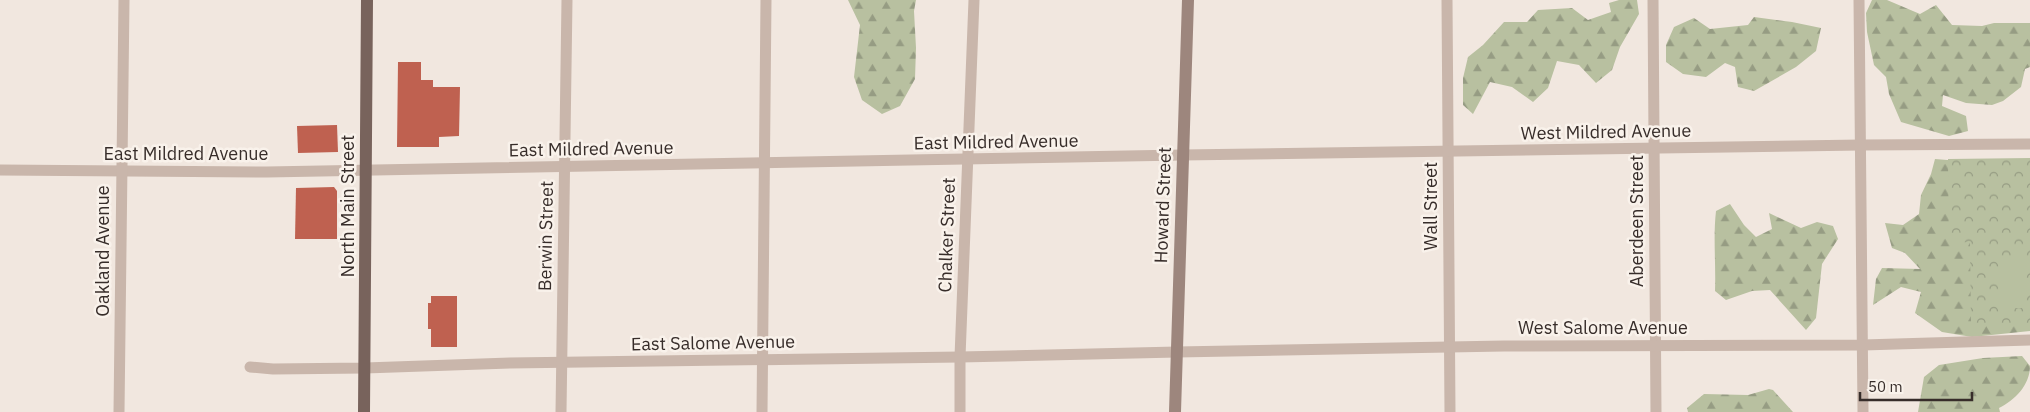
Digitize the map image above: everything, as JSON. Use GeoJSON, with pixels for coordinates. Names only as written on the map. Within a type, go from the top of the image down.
{"type":"FeatureCollection","features":[{"type":"Feature","properties":{"kind":"main road","name":"North Main Street"},"geometry":{"type":"LineString","coordinates":[[364,412],[367,0]]}},
{"type":"Feature","properties":{"kind":"main road","name":"Howard Street"},"geometry":{"type":"LineString","coordinates":[[1175,412],[1188,0]]}},
{"type":"Feature","properties":{"kind":"street","name":"Oakland Avenue"},"geometry":{"type":"LineString","coordinates":[[119,412],[124,0]]}},
{"type":"Feature","properties":{"kind":"street","name":"Berwin Street"},"geometry":{"type":"LineString","coordinates":[[561,412],[567,0]]}},
{"type":"Feature","properties":{"kind":"street"},"geometry":{"type":"LineString","coordinates":[[762,412],[766,0]]}},
{"type":"Feature","properties":{"kind":"street","name":"Chalker Street"},"geometry":{"type":"LineString","coordinates":[[960,412],[960,357],[974,0]]}},
{"type":"Feature","properties":{"kind":"street","name":"Wall Street"},"geometry":{"type":"LineString","coordinates":[[1447,0],[1450,412]]}},
{"type":"Feature","properties":{"kind":"street","name":"Aberdeen Street"},"geometry":{"type":"LineString","coordinates":[[1653,0],[1656,412]]}},
{"type":"Feature","properties":{"kind":"street"},"geometry":{"type":"LineString","coordinates":[[1859,0],[1863,412]]}},
{"type":"Feature","properties":{"kind":"street","name":"West Mildred Avenue"},"geometry":{"type":"LineString","coordinates":[[1182,156],[2030,144]]}},
{"type":"Feature","properties":{"kind":"street","name":"East Mildred Avenue"},"geometry":{"type":"LineString","coordinates":[[0,170],[267,172],[1182,156]]}},
{"type":"Feature","properties":{"kind":"street","name":"West Salome Avenue"},"geometry":{"type":"LineString","coordinates":[[1177,352],[1450,349],[1504,346],[1863,344],[2030,340]]}},
{"type":"Feature","properties":{"kind":"street","name":"East Salome Avenue"},"geometry":{"type":"LineString","coordinates":[[250,367],[273,369],[365,368],[1177,352]]}},
{"type":"Feature","properties":{"kind":"green space"},"geometry":{"type":"Polygon","coordinates":[[[848,0],[916,0],[914,11],[915,79],[900,106],[882,114],[862,100],[854,77],[860,25],[848,0]]]}},
{"type":"Feature","properties":{"kind":"green space"},"geometry":{"type":"Polygon","coordinates":[[[1619,0],[1637,0],[1639,14],[1620,47],[1612,70],[1596,83],[1579,65],[1557,61],[1548,88],[1533,102],[1512,87],[1490,82],[1473,114],[1463,105],[1463,78],[1468,57],[1483,45],[1504,22],[1527,22],[1538,10],[1572,8],[1588,20],[1611,12],[1609,3],[1619,0]]]}},
{"type":"Feature","properties":{"kind":"green space"},"geometry":{"type":"Polygon","coordinates":[[[1872,0],[1887,0],[1920,14],[1936,5],[1952,25],[1982,26],[1994,23],[2030,23],[2030,67],[2025,69],[2021,87],[2003,101],[1992,105],[1966,103],[1943,95],[1942,106],[1966,116],[1968,131],[1949,136],[1901,122],[1889,94],[1886,77],[1874,65],[1867,32],[1866,13],[1872,0]]]}},
{"type":"Feature","properties":{"kind":"green space"},"geometry":{"type":"Polygon","coordinates":[[[1754,17],[1821,28],[1816,51],[1796,67],[1754,91],[1738,87],[1735,67],[1725,63],[1706,77],[1683,74],[1666,62],[1666,45],[1674,27],[1694,18],[1710,29],[1748,25],[1754,17]]]}},
{"type":"Feature","properties":{"kind":"green space"},"geometry":{"type":"Polygon","coordinates":[[[2030,158],[2030,324],[1971,324],[1970,242],[1949,243],[1948,159],[2030,158]]]}},
{"type":"Feature","properties":{"kind":"green space"},"geometry":{"type":"Polygon","coordinates":[[[1935,159],[1960,161],[2030,317],[2030,331],[1972,337],[1942,332],[1915,313],[1921,292],[1901,287],[1873,305],[1876,279],[1882,268],[1920,269],[1905,253],[1892,248],[1885,223],[1903,225],[1919,214],[1921,195],[1931,174],[1935,159]]]}},
{"type":"Feature","properties":{"kind":"green space"},"geometry":{"type":"Polygon","coordinates":[[[1730,204],[1744,225],[1756,237],[1772,229],[1769,213],[1801,228],[1817,222],[1833,226],[1838,239],[1822,264],[1816,318],[1806,330],[1770,290],[1752,291],[1726,300],[1715,291],[1716,211],[1730,204]]]}},
{"type":"Feature","properties":{"kind":"green space"},"geometry":{"type":"Polygon","coordinates":[[[1999,261],[2026,261],[2026,308],[1999,308],[1999,261]]]}},
{"type":"Feature","properties":{"kind":"green space"},"geometry":{"type":"Polygon","coordinates":[[[2022,356],[2030,366],[2027,379],[2016,396],[1999,408],[2000,412],[1918,412],[1924,377],[1939,365],[1983,358],[2022,356]]]}},
{"type":"Feature","properties":{"kind":"green space"},"geometry":{"type":"Polygon","coordinates":[[[1769,389],[1773,390],[1793,412],[1688,412],[1687,408],[1704,394],[1748,395],[1769,389]]]}},
{"type":"Feature","properties":{"kind":"building"},"geometry":{"type":"Polygon","coordinates":[[[398,62],[421,62],[421,80],[433,80],[433,87],[460,87],[459,136],[439,137],[439,147],[397,147],[398,62]]]}},
{"type":"Feature","properties":{"kind":"building"},"geometry":{"type":"Polygon","coordinates":[[[337,125],[338,152],[298,153],[297,126],[337,125]]]}},
{"type":"Feature","properties":{"kind":"building"},"geometry":{"type":"Polygon","coordinates":[[[334,187],[337,191],[337,239],[295,239],[296,188],[334,187]]]}},
{"type":"Feature","properties":{"kind":"building"},"geometry":{"type":"Polygon","coordinates":[[[431,296],[457,296],[457,347],[431,347],[431,329],[428,329],[428,303],[431,303],[431,296]]]}}]}
